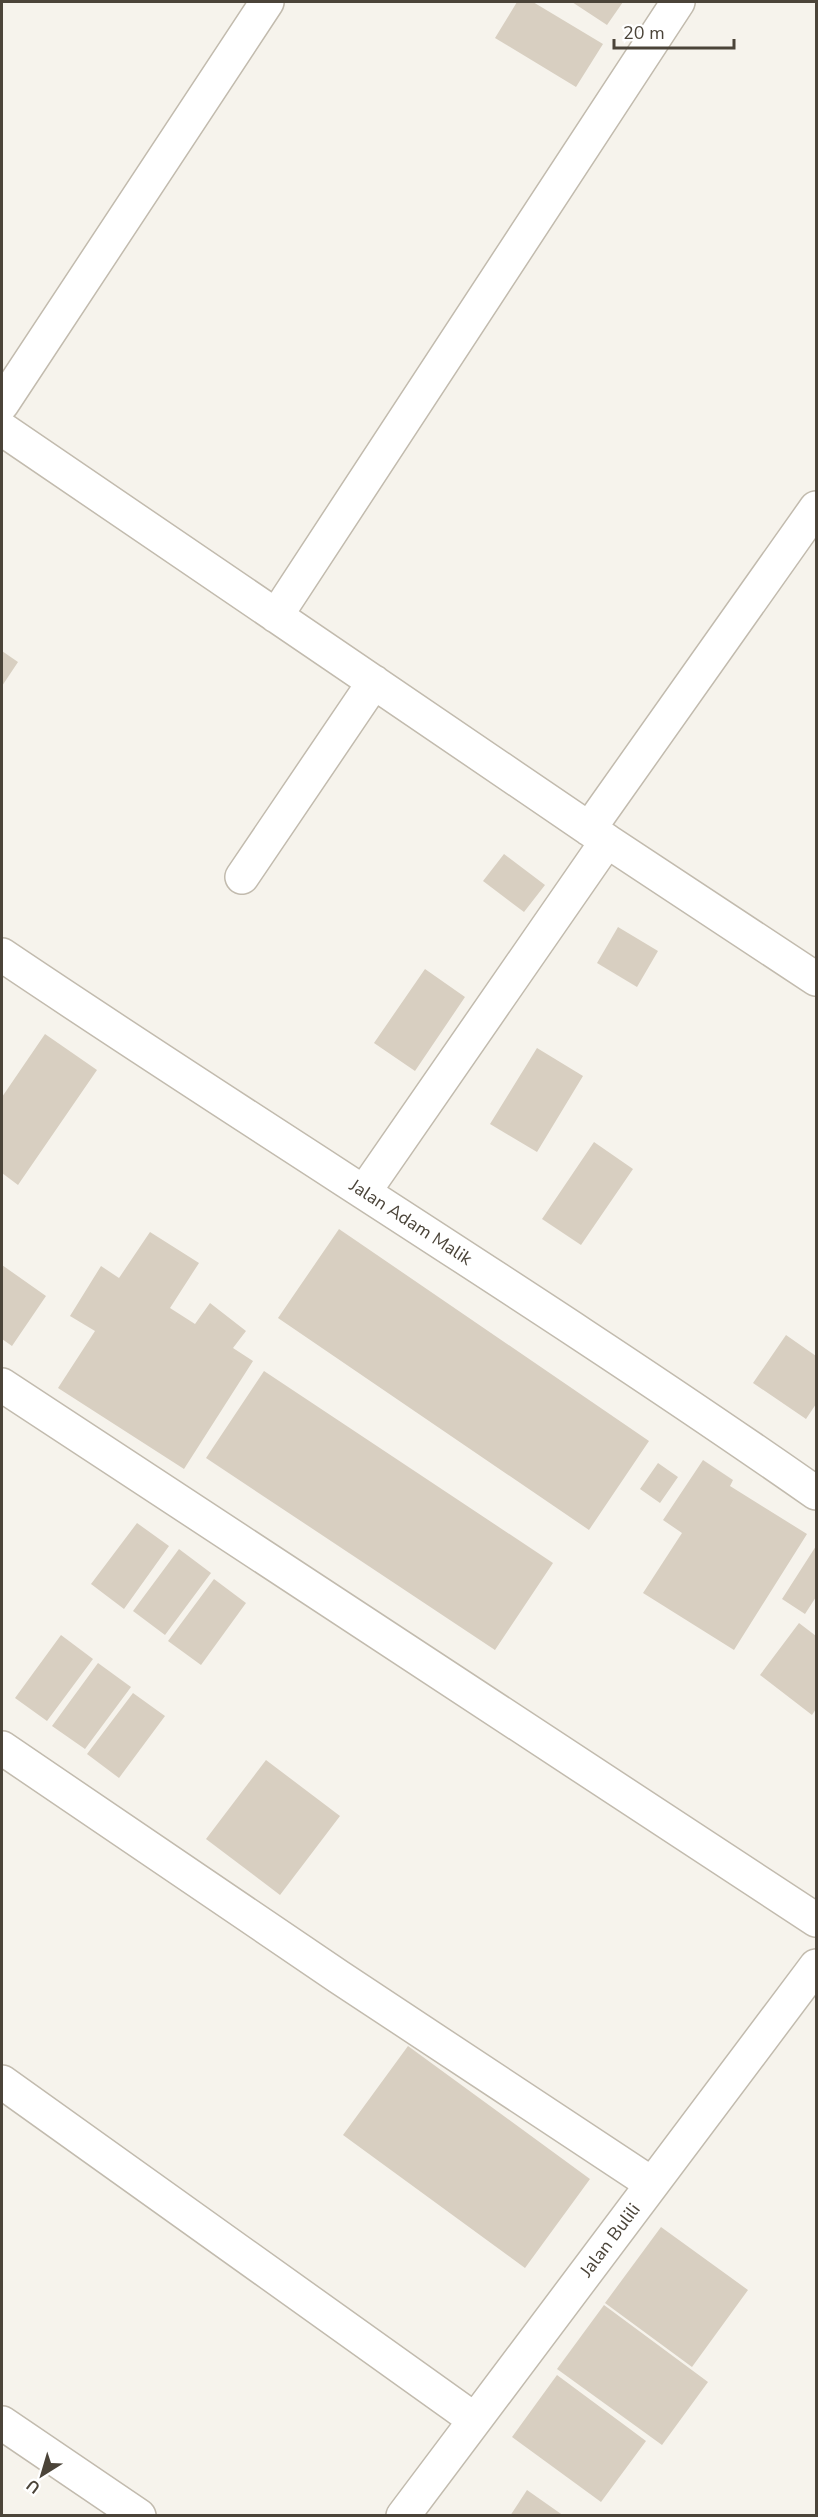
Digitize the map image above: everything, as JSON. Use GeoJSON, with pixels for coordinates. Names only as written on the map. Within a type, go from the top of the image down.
{"type":"FeatureCollection","features":[{"type":"Feature","properties":{"kind":"street"},"geometry":{"type":"LineString","coordinates":[[2,404],[267,2]]}},
{"type":"Feature","properties":{"kind":"street"},"geometry":{"type":"LineString","coordinates":[[276,616],[678,2]]}},
{"type":"Feature","properties":{"kind":"street"},"geometry":{"type":"LineString","coordinates":[[2,429],[598,835],[816,979]]}},
{"type":"Feature","properties":{"kind":"street"},"geometry":{"type":"LineString","coordinates":[[364,1192],[816,508]]}},
{"type":"Feature","properties":{"kind":"street"},"geometry":{"type":"LineString","coordinates":[[242,877],[374,682]]}},
{"type":"Feature","properties":{"kind":"street","name":"Jalan Adam Malik"},"geometry":{"type":"LineString","coordinates":[[2,955],[110,1028],[676,1395],[816,1493]]}},
{"type":"Feature","properties":{"kind":"street"},"geometry":{"type":"LineString","coordinates":[[2,1385],[816,1920]]}},
{"type":"Feature","properties":{"kind":"street"},"geometry":{"type":"LineString","coordinates":[[2,1748],[339,1977],[652,2184]]}},
{"type":"Feature","properties":{"kind":"street","name":"Jalan Bulili"},"geometry":{"type":"LineString","coordinates":[[403,2516],[816,1966]]}},
{"type":"Feature","properties":{"kind":"street"},"geometry":{"type":"LineString","coordinates":[[2,2082],[475,2420]]}},
{"type":"Feature","properties":{"kind":"street"},"geometry":{"type":"LineString","coordinates":[[2,2423],[140,2516]]}},
{"type":"Feature","properties":{"kind":"building"},"geometry":{"type":"Polygon","coordinates":[[[517,2],[533,2],[603,44],[576,87],[495,38],[517,2]]]}},
{"type":"Feature","properties":{"kind":"building"},"geometry":{"type":"Polygon","coordinates":[[[572,2],[623,2],[607,25],[572,2]]]}},
{"type":"Feature","properties":{"kind":"building"},"geometry":{"type":"Polygon","coordinates":[[[2,651],[18,662],[2,686],[2,651]]]}},
{"type":"Feature","properties":{"kind":"building"},"geometry":{"type":"Polygon","coordinates":[[[504,854],[545,885],[524,912],[483,881],[504,854]]]}},
{"type":"Feature","properties":{"kind":"building"},"geometry":{"type":"Polygon","coordinates":[[[618,927],[658,951],[637,987],[597,963],[618,927]]]}},
{"type":"Feature","properties":{"kind":"building"},"geometry":{"type":"Polygon","coordinates":[[[425,969],[465,997],[415,1071],[374,1043],[425,969]]]}},
{"type":"Feature","properties":{"kind":"building"},"geometry":{"type":"Polygon","coordinates":[[[45,1034],[97,1070],[18,1185],[2,1173],[2,1097],[45,1034]]]}},
{"type":"Feature","properties":{"kind":"building"},"geometry":{"type":"Polygon","coordinates":[[[537,1048],[583,1076],[537,1152],[490,1124],[537,1048]]]}},
{"type":"Feature","properties":{"kind":"building"},"geometry":{"type":"Polygon","coordinates":[[[594,1142],[633,1169],[581,1245],[542,1219],[594,1142]]]}},
{"type":"Feature","properties":{"kind":"building"},"geometry":{"type":"Polygon","coordinates":[[[339,1229],[649,1441],[589,1530],[278,1318],[339,1229]]]}},
{"type":"Feature","properties":{"kind":"building"},"geometry":{"type":"Polygon","coordinates":[[[150,1232],[199,1263],[170,1308],[195,1324],[210,1303],[246,1331],[233,1348],[253,1361],[184,1469],[58,1388],[95,1331],[70,1316],[101,1266],[119,1278],[150,1232]]]}},
{"type":"Feature","properties":{"kind":"building"},"geometry":{"type":"Polygon","coordinates":[[[2,1265],[46,1296],[12,1346],[2,1339],[2,1265]]]}},
{"type":"Feature","properties":{"kind":"building"},"geometry":{"type":"Polygon","coordinates":[[[786,1335],[816,1356],[816,1404],[806,1419],[753,1383],[786,1335]]]}},
{"type":"Feature","properties":{"kind":"building"},"geometry":{"type":"Polygon","coordinates":[[[264,1371],[553,1563],[495,1650],[206,1458],[264,1371]]]}},
{"type":"Feature","properties":{"kind":"building"},"geometry":{"type":"Polygon","coordinates":[[[703,1460],[733,1480],[730,1486],[807,1534],[734,1650],[643,1593],[682,1533],[663,1520],[703,1460]]]}},
{"type":"Feature","properties":{"kind":"building"},"geometry":{"type":"Polygon","coordinates":[[[658,1463],[678,1477],[660,1503],[640,1489],[658,1463]]]}},
{"type":"Feature","properties":{"kind":"building"},"geometry":{"type":"Polygon","coordinates":[[[137,1523],[169,1546],[124,1609],[91,1584],[137,1523]]]}},
{"type":"Feature","properties":{"kind":"building"},"geometry":{"type":"Polygon","coordinates":[[[816,1546],[816,1597],[805,1614],[782,1599],[816,1546]]]}},
{"type":"Feature","properties":{"kind":"building"},"geometry":{"type":"Polygon","coordinates":[[[179,1549],[211,1573],[165,1635],[133,1611],[179,1549]]]}},
{"type":"Feature","properties":{"kind":"building"},"geometry":{"type":"Polygon","coordinates":[[[214,1579],[246,1603],[201,1665],[168,1641],[214,1579]]]}},
{"type":"Feature","properties":{"kind":"building"},"geometry":{"type":"Polygon","coordinates":[[[799,1623],[816,1636],[816,1709],[812,1715],[760,1675],[799,1623]]]}},
{"type":"Feature","properties":{"kind":"building"},"geometry":{"type":"Polygon","coordinates":[[[61,1635],[93,1659],[47,1721],[15,1698],[61,1635]]]}},
{"type":"Feature","properties":{"kind":"building"},"geometry":{"type":"Polygon","coordinates":[[[98,1663],[131,1687],[85,1749],[52,1726],[98,1663]]]}},
{"type":"Feature","properties":{"kind":"building"},"geometry":{"type":"Polygon","coordinates":[[[133,1693],[165,1716],[119,1778],[87,1754],[133,1693]]]}},
{"type":"Feature","properties":{"kind":"building"},"geometry":{"type":"Polygon","coordinates":[[[266,1760],[340,1816],[280,1895],[206,1839],[266,1760]]]}},
{"type":"Feature","properties":{"kind":"building"},"geometry":{"type":"Polygon","coordinates":[[[408,2046],[590,2179],[525,2268],[343,2135],[408,2046]]]}},
{"type":"Feature","properties":{"kind":"building"},"geometry":{"type":"Polygon","coordinates":[[[661,2227],[748,2290],[692,2367],[605,2303],[661,2227]]]}},
{"type":"Feature","properties":{"kind":"building"},"geometry":{"type":"Polygon","coordinates":[[[604,2305],[708,2382],[662,2445],[557,2369],[604,2305]]]}},
{"type":"Feature","properties":{"kind":"building"},"geometry":{"type":"Polygon","coordinates":[[[557,2375],[646,2441],[601,2502],[512,2437],[557,2375]]]}},
{"type":"Feature","properties":{"kind":"building"},"geometry":{"type":"Polygon","coordinates":[[[527,2490],[564,2516],[510,2516],[527,2490]]]}}]}
